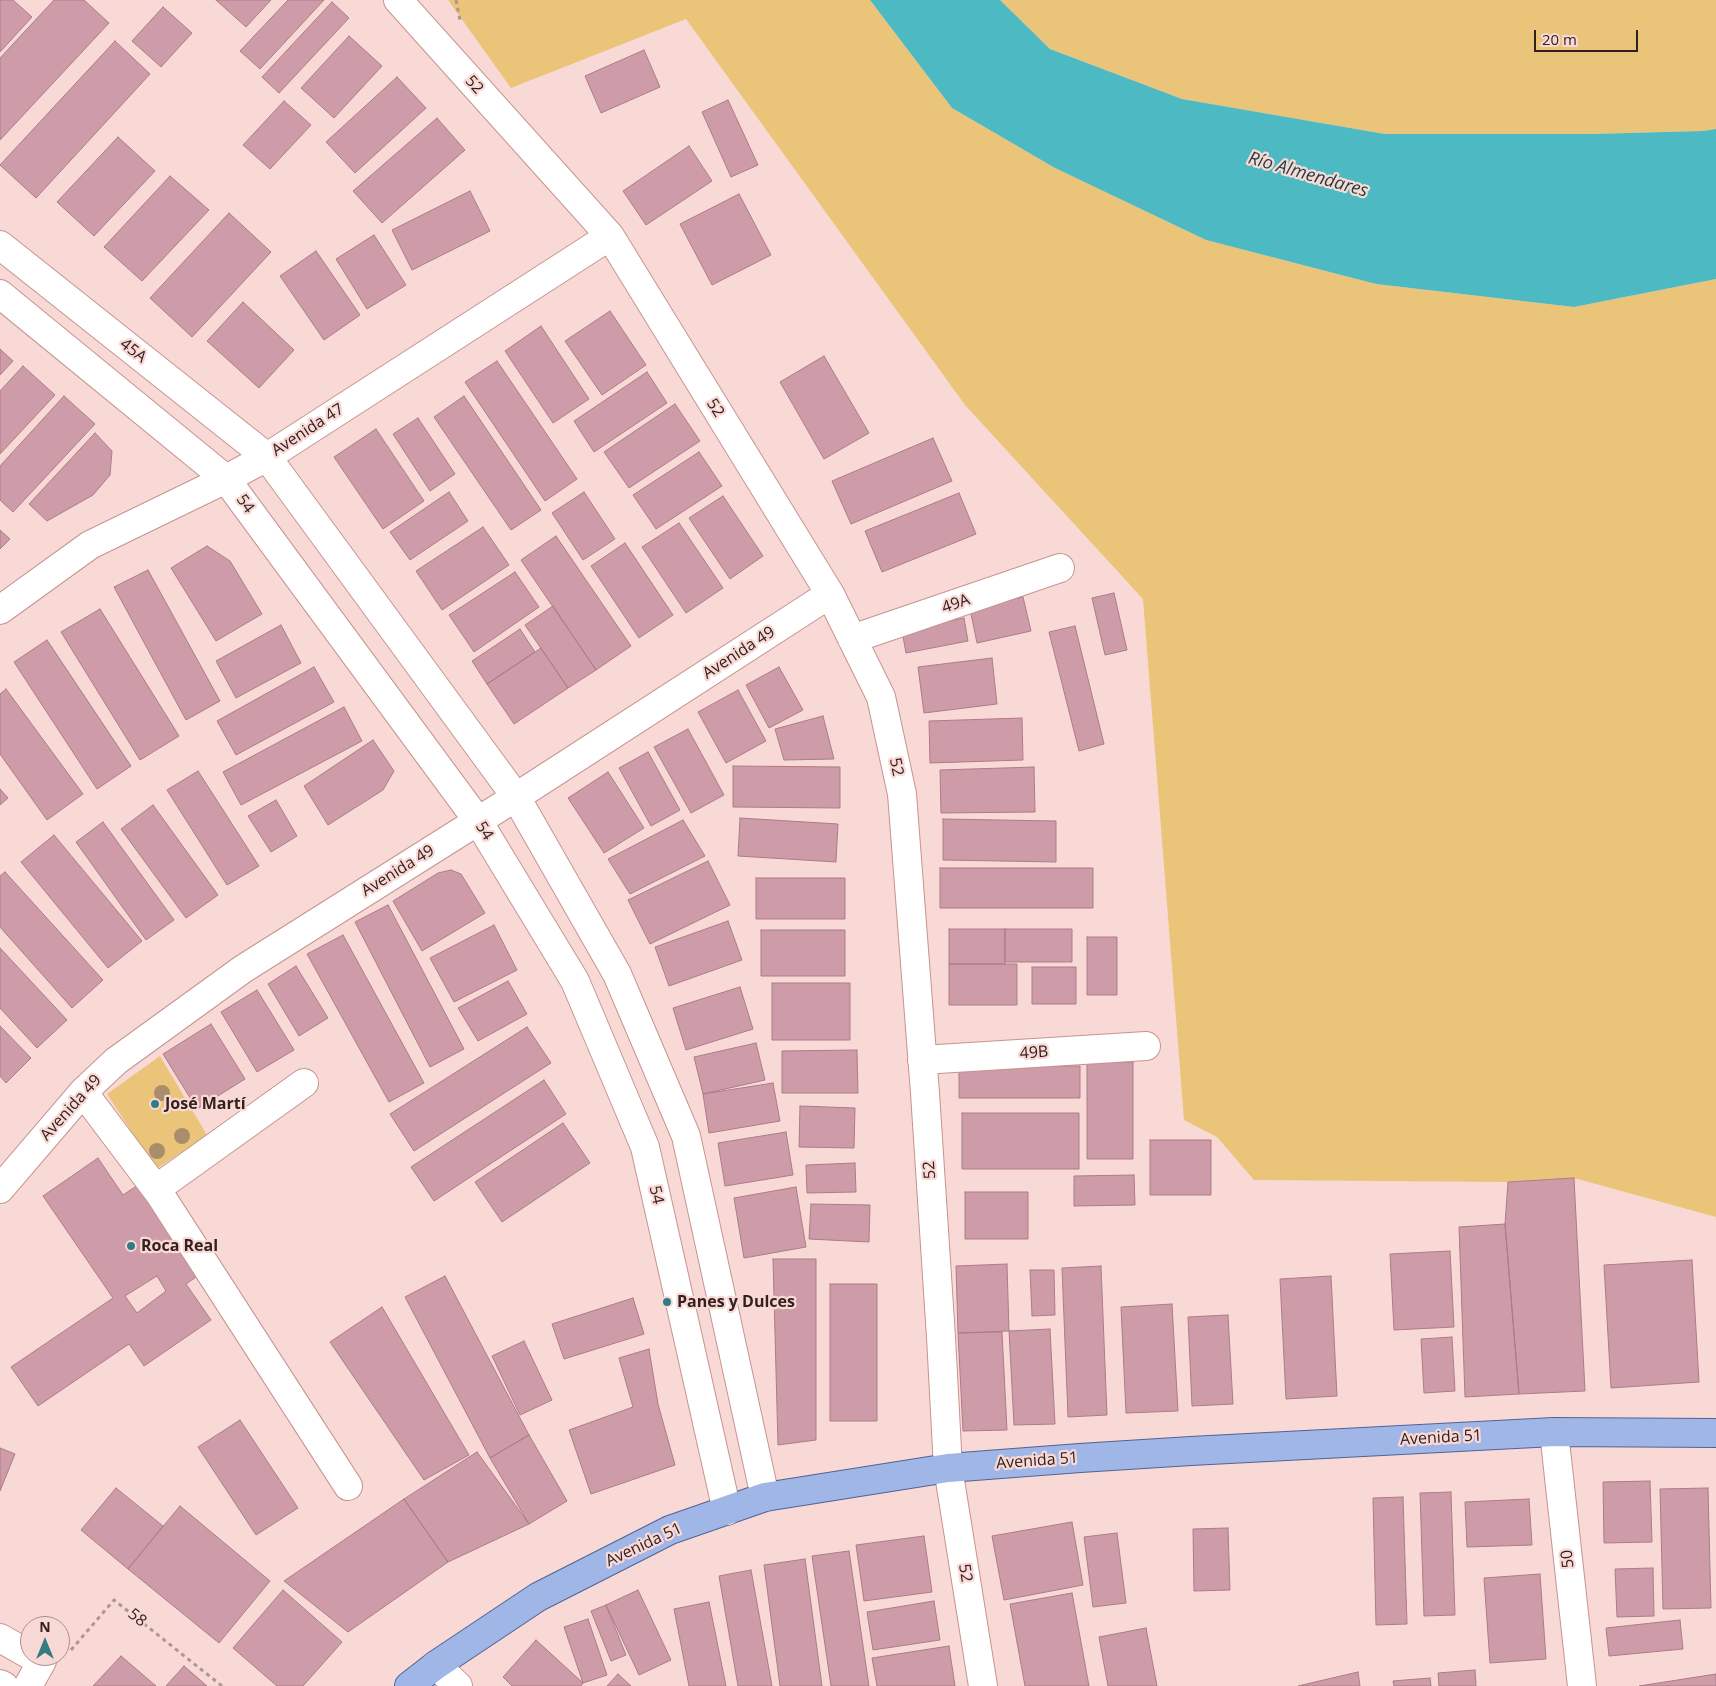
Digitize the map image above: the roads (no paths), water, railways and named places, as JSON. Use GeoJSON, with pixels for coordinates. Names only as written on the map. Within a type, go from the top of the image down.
{"type":"FeatureCollection","features":[{"type":"Feature","properties":{"kind":"main road","name":"Avenida 51"},"geometry":{"type":"LineString","coordinates":[[409,1686],[436,1665],[538,1597],[670,1530],[765,1497],[948,1468],[1191,1451],[1554,1432],[1716,1433]]}},
{"type":"Feature","properties":{"kind":"street","name":"52"},"geometry":{"type":"LineString","coordinates":[[398,0],[610,236],[830,594],[881,696],[902,794],[941,1337],[948,1468],[983,1686]]}},
{"type":"Feature","properties":{"kind":"street","name":"Avenida 47"},"geometry":{"type":"LineString","coordinates":[[0,610],[90,545],[226,479],[266,457],[610,236]]}},
{"type":"Feature","properties":{"kind":"street","name":"45A"},"geometry":{"type":"LineString","coordinates":[[0,245],[266,457]]}},
{"type":"Feature","properties":{"kind":"street","name":"54"},"geometry":{"type":"LineString","coordinates":[[0,294],[226,479],[478,821],[576,980],[645,1147],[727,1510]]}},
{"type":"Feature","properties":{"kind":"street"},"geometry":{"type":"LineString","coordinates":[[266,457],[516,797],[617,974],[686,1136],[765,1497]]}},
{"type":"Feature","properties":{"kind":"street","name":"49A"},"geometry":{"type":"LineString","coordinates":[[852,639],[1060,568]]}},
{"type":"Feature","properties":{"kind":"street","name":"Avenida 49"},"geometry":{"type":"LineString","coordinates":[[0,1189],[83,1092],[116,1061],[243,969],[516,797],[830,594]]}},
{"type":"Feature","properties":{"kind":"street","name":"49B"},"geometry":{"type":"LineString","coordinates":[[922,1060],[1146,1046]]}},
{"type":"Feature","properties":{"kind":"street"},"geometry":{"type":"LineString","coordinates":[[156,1189],[304,1083]]}},
{"type":"Feature","properties":{"kind":"street"},"geometry":{"type":"LineString","coordinates":[[83,1092],[156,1189],[348,1486]]}},
{"type":"Feature","properties":{"kind":"street","name":"50"},"geometry":{"type":"LineString","coordinates":[[1554,1432],[1582,1686]]}},
{"type":"Feature","properties":{"kind":"street"},"geometry":{"type":"LineString","coordinates":[[0,1638],[20,1649]]}},
{"type":"Feature","properties":{"kind":"street"},"geometry":{"type":"LineString","coordinates":[[436,1665],[458,1686]]}},
{"type":"Feature","properties":{"kind":"street"},"geometry":{"type":"LineString","coordinates":[[28,1686],[39,1666]]}},
{"type":"Feature","properties":{"kind":"street"},"geometry":{"type":"LineString","coordinates":[[0,1684],[4,1686]]}},
{"type":"Feature","properties":{"kind":"water","name":"Río Almendares"},"geometry":{"type":"Polygon","coordinates":[[[870,0],[1000,0],[1050,49],[1182,99],[1385,134],[1592,134],[1716,129],[1716,279],[1574,307],[1376,284],[1206,240],[1055,168],[952,108],[870,0]]]}},
{"type":"Feature","properties":{"kind":"place","name":"José Martí"},"geometry":{"type":"Point","coordinates":[155,1104]}},
{"type":"Feature","properties":{"kind":"place","name":"Roca Real"},"geometry":{"type":"Point","coordinates":[131,1246]}},
{"type":"Feature","properties":{"kind":"place","name":"Panes y Dulces"},"geometry":{"type":"Point","coordinates":[667,1302]}}]}
